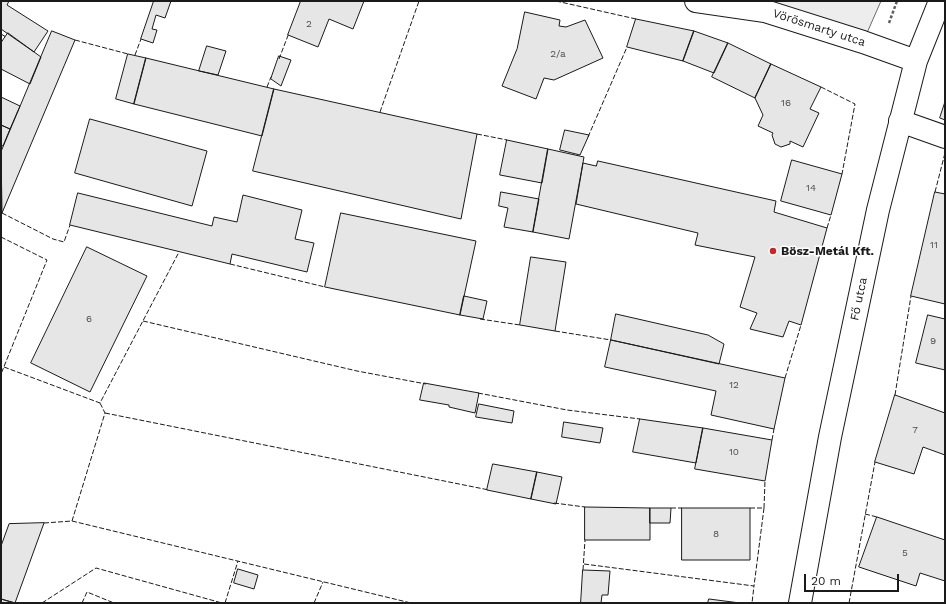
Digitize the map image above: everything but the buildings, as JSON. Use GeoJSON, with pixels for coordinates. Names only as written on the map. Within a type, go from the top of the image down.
{"type":"FeatureCollection","features":[{"type":"Feature","properties":{"kind":"street","name":"Vörösmarty utca"},"geometry":{"type":"LineString","coordinates":[[696,1],[766,11],[863,42],[916,61]]}},
{"type":"Feature","properties":{"kind":"street","name":"Fő utca"},"geometry":{"type":"LineString","coordinates":[[800,603],[832,429],[878,210],[916,61],[940,1]]}},
{"type":"Feature","properties":{"kind":"street"},"geometry":{"type":"LineString","coordinates":[[900,121],[945,137]]}},
{"type":"Feature","properties":{"kind":"shaded area"},"geometry":{"type":"Polygon","coordinates":[[[762,1],[881,1],[863,42],[762,1]]]}},
{"type":"Feature","properties":{"kind":"fence"},"geometry":{"type":"LineString","coordinates":[[380,112],[419,1]]}},
{"type":"Feature","properties":{"kind":"fence"},"geometry":{"type":"LineString","coordinates":[[556,1],[636,19]]}},
{"type":"Feature","properties":{"kind":"fence"},"geometry":{"type":"LineString","coordinates":[[279,59],[289,33]]}},
{"type":"Feature","properties":{"kind":"fence"},"geometry":{"type":"LineString","coordinates":[[1,34],[6,37]]}},
{"type":"Feature","properties":{"kind":"fence"},"geometry":{"type":"LineString","coordinates":[[135,55],[141,39]]}},
{"type":"Feature","properties":{"kind":"fence"},"geometry":{"type":"LineString","coordinates":[[75,40],[128,54]]}},
{"type":"Feature","properties":{"kind":"fence"},"geometry":{"type":"LineString","coordinates":[[588,137],[627,47]]}},
{"type":"Feature","properties":{"kind":"fence"},"geometry":{"type":"LineString","coordinates":[[267,87],[271,77]]}},
{"type":"Feature","properties":{"kind":"fence"},"geometry":{"type":"LineString","coordinates":[[821,87],[855,104],[842,174]]}},
{"type":"Feature","properties":{"kind":"fence"},"geometry":{"type":"LineString","coordinates":[[477,134],[507,140]]}},
{"type":"Feature","properties":{"kind":"fence"},"geometry":{"type":"LineString","coordinates":[[935,192],[945,153]]}},
{"type":"Feature","properties":{"kind":"fence"},"geometry":{"type":"LineString","coordinates":[[2,213],[53,239],[64,242],[70,225]]}},
{"type":"Feature","properties":{"kind":"fence"},"geometry":{"type":"LineString","coordinates":[[827,228],[831,215]]}},
{"type":"Feature","properties":{"kind":"fence"},"geometry":{"type":"LineString","coordinates":[[1,237],[47,260],[1,374]]}},
{"type":"Feature","properties":{"kind":"fence"},"geometry":{"type":"LineString","coordinates":[[4,367],[100,403],[179,252]]}},
{"type":"Feature","properties":{"kind":"fence"},"geometry":{"type":"LineString","coordinates":[[230,264],[325,287]]}},
{"type":"Feature","properties":{"kind":"fence"},"geometry":{"type":"LineString","coordinates":[[895,395],[911,296]]}},
{"type":"Feature","properties":{"kind":"fence"},"geometry":{"type":"LineString","coordinates":[[480,319],[520,325]]}},
{"type":"Feature","properties":{"kind":"fence"},"geometry":{"type":"LineString","coordinates":[[143,321],[357,371],[426,384]]}},
{"type":"Feature","properties":{"kind":"fence"},"geometry":{"type":"LineString","coordinates":[[785,378],[801,325]]}},
{"type":"Feature","properties":{"kind":"fence"},"geometry":{"type":"LineString","coordinates":[[555,331],[611,340]]}},
{"type":"Feature","properties":{"kind":"fence"},"geometry":{"type":"LineString","coordinates":[[478,393],[567,410],[640,419]]}},
{"type":"Feature","properties":{"kind":"fence"},"geometry":{"type":"LineString","coordinates":[[44,523],[72,521],[105,413],[100,403]]}},
{"type":"Feature","properties":{"kind":"fence"},"geometry":{"type":"LineString","coordinates":[[105,413],[489,490]]}},
{"type":"Feature","properties":{"kind":"fence"},"geometry":{"type":"LineString","coordinates":[[772,440],[774,429]]}},
{"type":"Feature","properties":{"kind":"fence"},"geometry":{"type":"LineString","coordinates":[[849,603],[875,462]]}},
{"type":"Feature","properties":{"kind":"fence"},"geometry":{"type":"LineString","coordinates":[[764,508],[765,481]]}},
{"type":"Feature","properties":{"kind":"fence"},"geometry":{"type":"LineString","coordinates":[[554,503],[585,507]]}},
{"type":"Feature","properties":{"kind":"fence"},"geometry":{"type":"LineString","coordinates":[[671,508],[682,508]]}},
{"type":"Feature","properties":{"kind":"fence"},"geometry":{"type":"LineString","coordinates":[[750,508],[764,508],[754,586]]}},
{"type":"Feature","properties":{"kind":"fence"},"geometry":{"type":"LineString","coordinates":[[865,514],[877,517]]}},
{"type":"Feature","properties":{"kind":"fence"},"geometry":{"type":"LineString","coordinates":[[72,521],[411,603]]}},
{"type":"Feature","properties":{"kind":"fence"},"geometry":{"type":"LineString","coordinates":[[583,570],[585,540]]}},
{"type":"Feature","properties":{"kind":"fence"},"geometry":{"type":"LineString","coordinates":[[225,603],[238,561]]}},
{"type":"Feature","properties":{"kind":"fence"},"geometry":{"type":"LineString","coordinates":[[584,564],[754,586],[752,603]]}},
{"type":"Feature","properties":{"kind":"fence"},"geometry":{"type":"LineString","coordinates":[[42,603],[96,568],[222,603]]}},
{"type":"Feature","properties":{"kind":"fence"},"geometry":{"type":"LineString","coordinates":[[314,603],[323,582]]}},
{"type":"Feature","properties":{"kind":"fence"},"geometry":{"type":"LineString","coordinates":[[82,603],[87,592],[114,603]]}},
{"type":"Feature","properties":{"kind":"place","name":"Bösz-Metál Kft."},"geometry":{"type":"Point","coordinates":[773,251]}}]}
